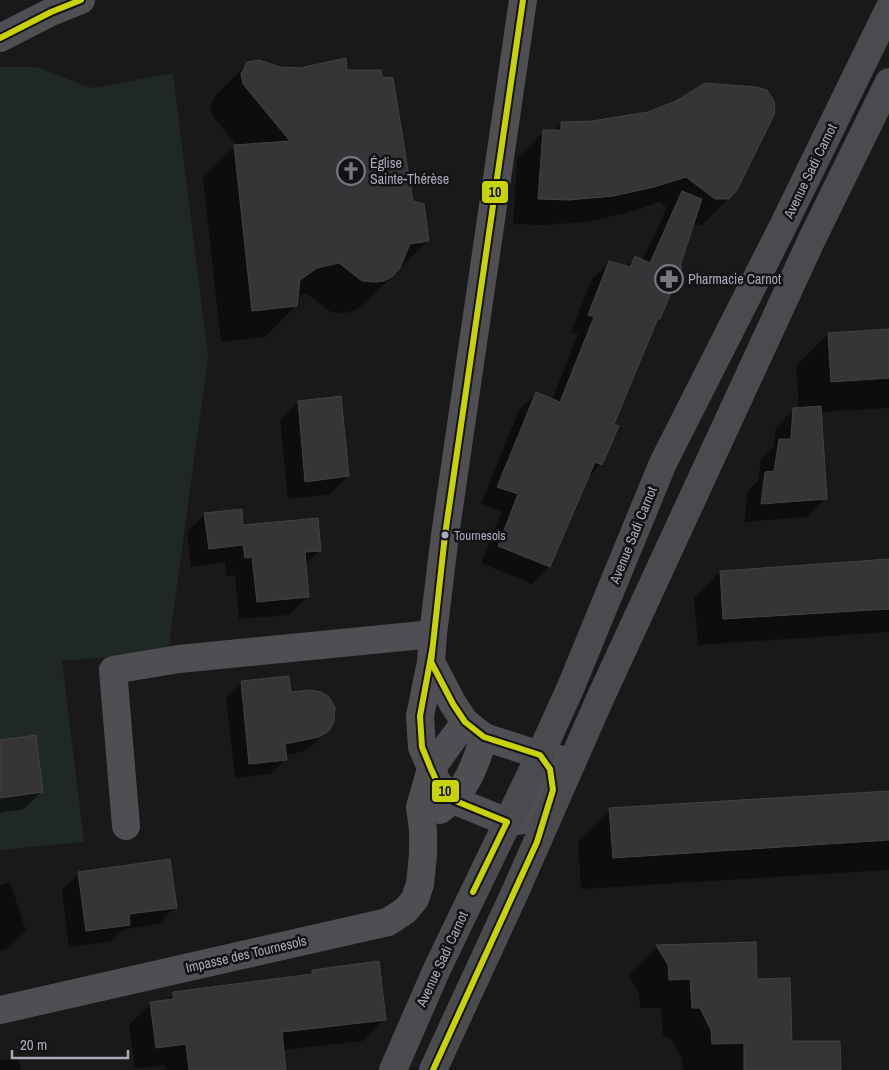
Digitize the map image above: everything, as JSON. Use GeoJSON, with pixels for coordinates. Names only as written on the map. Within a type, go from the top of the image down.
{"type":"FeatureCollection","features":[{"type":"Feature","properties":{"kind":"main road","name":"Avenue Sadi Carnot"},"geometry":{"type":"LineString","coordinates":[[393,1070],[437,969],[540,755],[570,688],[663,463],[783,226],[889,9]]}},
{"type":"Feature","properties":{"kind":"main road"},"geometry":{"type":"LineString","coordinates":[[433,1070],[812,239],[889,82]]}},
{"type":"Feature","properties":{"kind":"street"},"geometry":{"type":"LineString","coordinates":[[0,38],[51,12],[81,0]]}},
{"type":"Feature","properties":{"kind":"street"},"geometry":{"type":"LineString","coordinates":[[431,662],[453,704],[474,730],[540,755],[572,762],[538,811],[523,820],[507,822],[453,800],[437,782],[422,747],[420,716],[431,662],[445,535],[523,0]]}},
{"type":"Feature","properties":{"kind":"street"},"geometry":{"type":"LineString","coordinates":[[126,826],[113,670],[179,659],[433,634]]}},
{"type":"Feature","properties":{"kind":"street"},"geometry":{"type":"LineString","coordinates":[[423,830],[434,815],[453,800],[473,771],[474,730]]}},
{"type":"Feature","properties":{"kind":"street","name":"Impasse des Tournesols"},"geometry":{"type":"LineString","coordinates":[[0,1010],[388,922],[406,910],[415,899],[421,874],[423,830],[420,807],[431,769],[474,730]]}},
{"type":"Feature","properties":{"kind":"street"},"geometry":{"type":"LineString","coordinates":[[537,842],[553,790],[550,769],[540,755]]}},
{"type":"Feature","properties":{"kind":"shaded area"},"geometry":{"type":"Polygon","coordinates":[[[0,67],[36,67],[92,88],[173,73],[208,357],[168,652],[62,661],[84,842],[0,850],[0,67]]]}},
{"type":"Feature","properties":{"kind":"building","name":"Église Sainte-Thérèse"},"geometry":{"type":"Polygon","coordinates":[[[346,58],[347,70],[381,70],[382,77],[393,78],[413,201],[424,204],[429,241],[410,244],[400,268],[393,276],[384,281],[362,281],[339,263],[317,268],[300,280],[297,306],[252,311],[234,145],[290,141],[243,84],[241,74],[247,62],[259,60],[280,67],[300,68],[346,58]]]}},
{"type":"Feature","properties":{"kind":"building"},"geometry":{"type":"Polygon","coordinates":[[[705,83],[756,87],[767,90],[774,101],[775,112],[771,121],[737,190],[729,199],[715,199],[686,177],[654,187],[613,196],[569,200],[538,199],[543,130],[561,130],[561,122],[592,121],[648,112],[676,101],[705,83]]]}},
{"type":"Feature","properties":{"kind":"building"},"geometry":{"type":"Polygon","coordinates":[[[682,191],[702,199],[680,266],[682,267],[660,319],[658,318],[614,424],[619,426],[602,465],[595,462],[550,567],[498,546],[518,494],[497,487],[536,392],[560,402],[594,317],[588,315],[609,261],[630,267],[635,256],[650,263],[682,191]]]}},
{"type":"Feature","properties":{"kind":"building"},"geometry":{"type":"Polygon","coordinates":[[[889,329],[889,378],[831,382],[828,333],[889,329]]]}},
{"type":"Feature","properties":{"kind":"building"},"geometry":{"type":"Polygon","coordinates":[[[341,396],[349,476],[305,482],[298,401],[341,396]]]}},
{"type":"Feature","properties":{"kind":"building"},"geometry":{"type":"Polygon","coordinates":[[[821,406],[827,499],[761,504],[765,472],[774,471],[779,439],[791,439],[793,408],[821,406]]]}},
{"type":"Feature","properties":{"kind":"building"},"geometry":{"type":"Polygon","coordinates":[[[242,509],[243,525],[318,518],[321,551],[305,552],[309,597],[257,602],[252,557],[245,558],[243,545],[209,549],[204,513],[242,509]]]}},
{"type":"Feature","properties":{"kind":"building"},"geometry":{"type":"Polygon","coordinates":[[[889,559],[889,609],[723,619],[720,571],[889,559]]]}},
{"type":"Feature","properties":{"kind":"building"},"geometry":{"type":"Polygon","coordinates":[[[289,676],[291,692],[310,690],[322,692],[329,697],[335,707],[334,722],[329,731],[319,737],[285,744],[287,760],[249,764],[241,681],[289,676]]]}},
{"type":"Feature","properties":{"kind":"building"},"geometry":{"type":"Polygon","coordinates":[[[36,735],[43,792],[0,798],[0,740],[36,735]]]}},
{"type":"Feature","properties":{"kind":"building"},"geometry":{"type":"Polygon","coordinates":[[[889,791],[889,840],[613,858],[609,808],[889,791]]]}},
{"type":"Feature","properties":{"kind":"building"},"geometry":{"type":"Polygon","coordinates":[[[170,859],[177,908],[129,914],[130,925],[86,931],[78,872],[170,859]]]}},
{"type":"Feature","properties":{"kind":"building"},"geometry":{"type":"Polygon","coordinates":[[[756,942],[757,979],[790,978],[792,1041],[840,1041],[841,1070],[744,1070],[744,1043],[712,1044],[711,1030],[700,1008],[692,1008],[690,979],[669,980],[668,965],[656,945],[756,942]]]}},
{"type":"Feature","properties":{"kind":"building"},"geometry":{"type":"Polygon","coordinates":[[[379,961],[386,1020],[282,1032],[286,1070],[189,1070],[186,1044],[156,1048],[150,1002],[173,999],[173,992],[312,974],[312,970],[379,961]]]}},
{"type":"Feature","properties":{"kind":"transit line","name":"10"},"geometry":{"type":"LineString","coordinates":[[0,38],[51,12],[81,0]]}},
{"type":"Feature","properties":{"kind":"transit line","name":"10"},"geometry":{"type":"LineString","coordinates":[[433,1070],[537,842],[553,790],[550,769],[540,755],[484,737],[465,722],[453,704],[431,662],[445,535],[523,0]]}},
{"type":"Feature","properties":{"kind":"transit line","name":"10"},"geometry":{"type":"LineString","coordinates":[[432,651],[420,716],[422,747],[431,769],[437,782],[453,800],[507,822],[473,892]]}},
{"type":"Feature","properties":{"kind":"place","name":"Église Sainte-Thérèse"},"geometry":{"type":"Point","coordinates":[351,171]}},
{"type":"Feature","properties":{"kind":"place","name":"Pharmacie Carnot"},"geometry":{"type":"Point","coordinates":[669,279]}},
{"type":"Feature","properties":{"kind":"place","name":"Tournesols"},"geometry":{"type":"Point","coordinates":[445,535]}}]}
